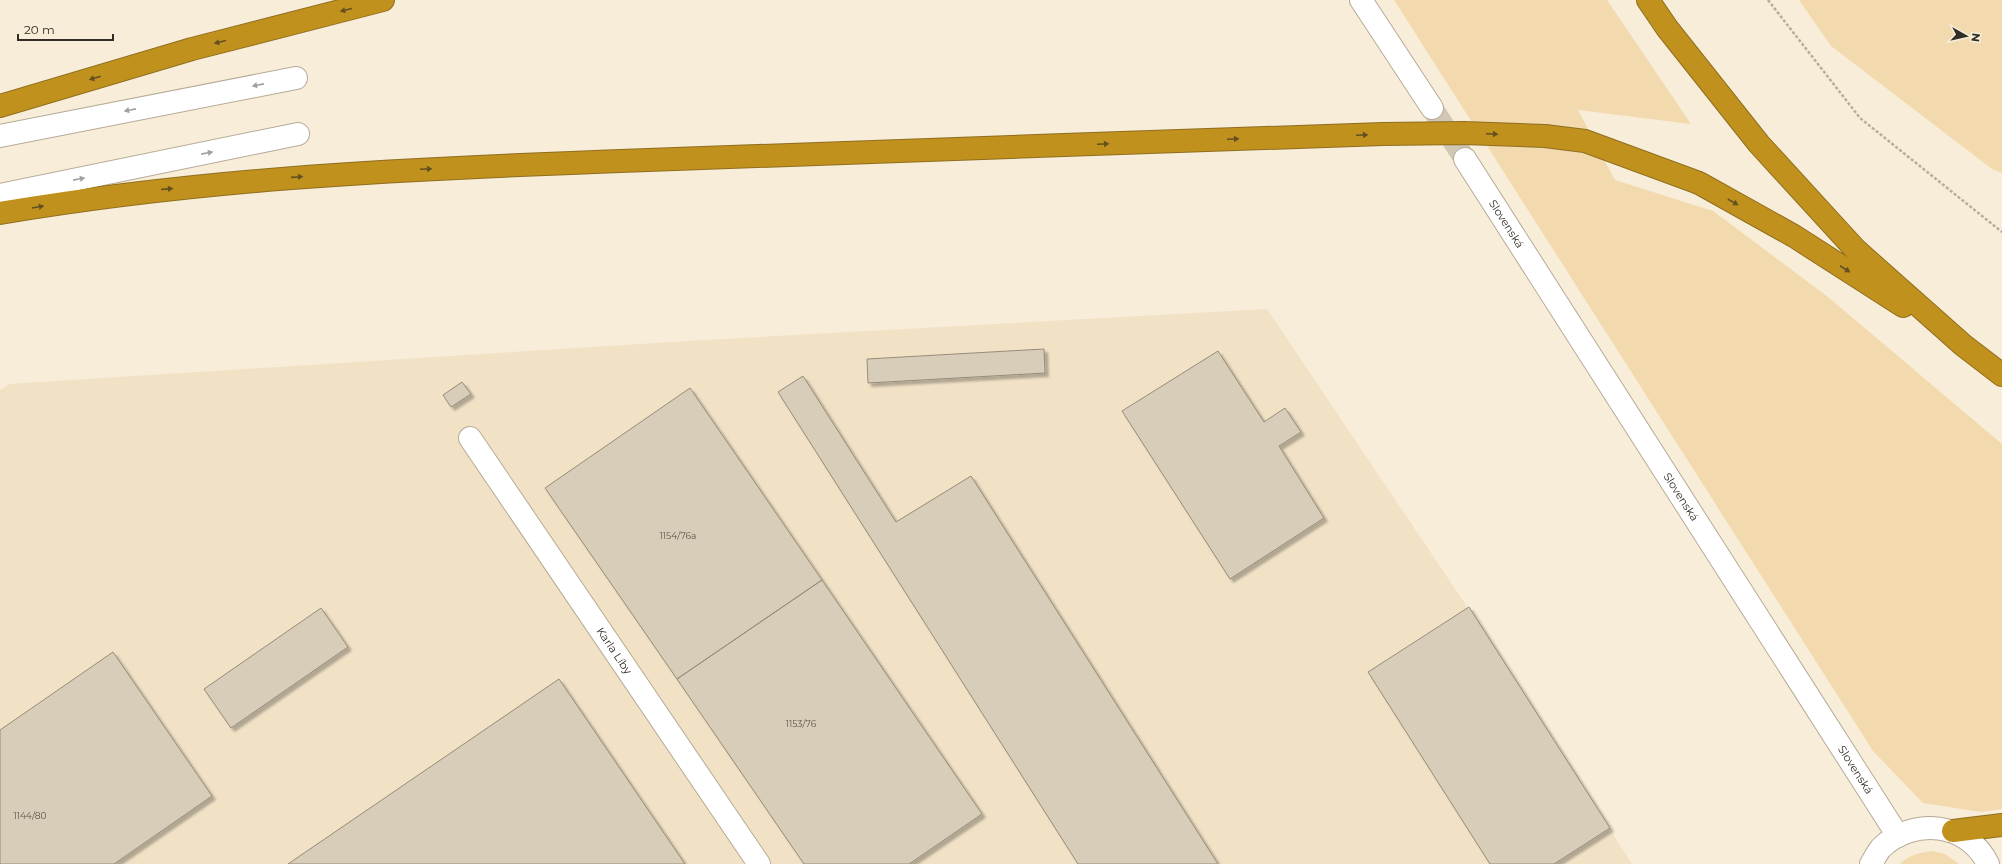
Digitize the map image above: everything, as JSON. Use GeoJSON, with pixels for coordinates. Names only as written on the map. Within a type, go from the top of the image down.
{"type":"FeatureCollection","features":[{"type":"Feature","properties":{"kind":"highway"},"geometry":{"type":"LineString","coordinates":[[0,106],[192,50],[383,0]]}},
{"type":"Feature","properties":{"kind":"highway"},"geometry":{"type":"LineString","coordinates":[[1648,0],[1667,28],[1759,144],[1856,250],[1963,345],[2002,375]]}},
{"type":"Feature","properties":{"kind":"highway"},"geometry":{"type":"LineString","coordinates":[[0,213],[151,190],[356,172],[644,160],[1383,134],[1464,133],[1545,136],[1585,141],[1699,183],[1794,236],[1963,345],[2002,388]]}},
{"type":"Feature","properties":{"kind":"highway"},"geometry":{"type":"LineString","coordinates":[[1953,831],[2002,825]]}},
{"type":"Feature","properties":{"kind":"street"},"geometry":{"type":"LineString","coordinates":[[1361,0],[1432,108]]}},
{"type":"Feature","properties":{"kind":"street"},"geometry":{"type":"LineString","coordinates":[[0,136],[296,78]]}},
{"type":"Feature","properties":{"kind":"street"},"geometry":{"type":"LineString","coordinates":[[0,195],[298,134]]}},
{"type":"Feature","properties":{"kind":"street","name":"Slovenská"},"geometry":{"type":"LineString","coordinates":[[1465,159],[1898,836]]}},
{"type":"Feature","properties":{"kind":"street","name":"Karla Líby"},"geometry":{"type":"LineString","coordinates":[[470,438],[759,864]]}},
{"type":"Feature","properties":{"kind":"street"},"geometry":{"type":"LineString","coordinates":[[1871,864],[1880,849],[1898,836],[1916,828],[1934,827],[1953,831],[1971,842],[1985,857],[1988,864]]}},
{"type":"Feature","properties":{"kind":"path"},"geometry":{"type":"LineString","coordinates":[[1768,0],[1860,118],[2002,232]]}},
{"type":"Feature","properties":{"kind":"shaded area"},"geometry":{"type":"Polygon","coordinates":[[[1394,0],[1607,0],[1691,124],[1578,110],[1615,180],[1713,211],[1828,297],[2002,444],[2002,809],[1981,812],[1923,803],[1873,751],[1394,0]]]}},
{"type":"Feature","properties":{"kind":"shaded area"},"geometry":{"type":"Polygon","coordinates":[[[1799,0],[2002,0],[2002,173],[1992,169],[1831,46],[1799,0]]]}},
{"type":"Feature","properties":{"kind":"shaded area"},"geometry":{"type":"Polygon","coordinates":[[[1267,309],[1468,608],[1632,864],[0,864],[0,390],[9,384],[687,341],[1267,309]]]}},
{"type":"Feature","properties":{"kind":"shaded area"},"geometry":{"type":"Polygon","coordinates":[[[1932,851],[1945,854],[1959,864],[1900,864],[1907,858],[1914,855],[1932,851]]]}},
{"type":"Feature","properties":{"kind":"building"},"geometry":{"type":"Polygon","coordinates":[[[1044,349],[1045,373],[868,383],[867,359],[1044,349]]]}},
{"type":"Feature","properties":{"kind":"building"},"geometry":{"type":"Polygon","coordinates":[[[1218,351],[1264,422],[1285,408],[1301,432],[1279,446],[1324,518],[1230,579],[1122,411],[1218,351]]]}},
{"type":"Feature","properties":{"kind":"building"},"geometry":{"type":"Polygon","coordinates":[[[803,376],[896,522],[971,476],[1218,864],[1078,864],[778,392],[803,376]]]}},
{"type":"Feature","properties":{"kind":"building"},"geometry":{"type":"Polygon","coordinates":[[[462,382],[471,394],[451,407],[443,395],[462,382]]]}},
{"type":"Feature","properties":{"kind":"building"},"geometry":{"type":"Polygon","coordinates":[[[690,388],[822,580],[677,679],[545,488],[690,388]]]}},
{"type":"Feature","properties":{"kind":"building"},"geometry":{"type":"Polygon","coordinates":[[[822,580],[982,814],[909,864],[804,864],[677,679],[822,580]]]}},
{"type":"Feature","properties":{"kind":"building"},"geometry":{"type":"Polygon","coordinates":[[[1469,607],[1610,828],[1554,864],[1490,864],[1368,672],[1469,607]]]}},
{"type":"Feature","properties":{"kind":"building"},"geometry":{"type":"Polygon","coordinates":[[[321,608],[348,647],[231,728],[204,689],[321,608]]]}},
{"type":"Feature","properties":{"kind":"building"},"geometry":{"type":"Polygon","coordinates":[[[113,652],[212,796],[114,864],[0,864],[0,730],[113,652]]]}},
{"type":"Feature","properties":{"kind":"building"},"geometry":{"type":"Polygon","coordinates":[[[559,679],[685,864],[288,864],[559,679]]]}},
{"type":"Feature","properties":{"kind":"tunnel"},"geometry":{"type":"LineString","coordinates":[[1432,108],[1465,159]]}}]}
